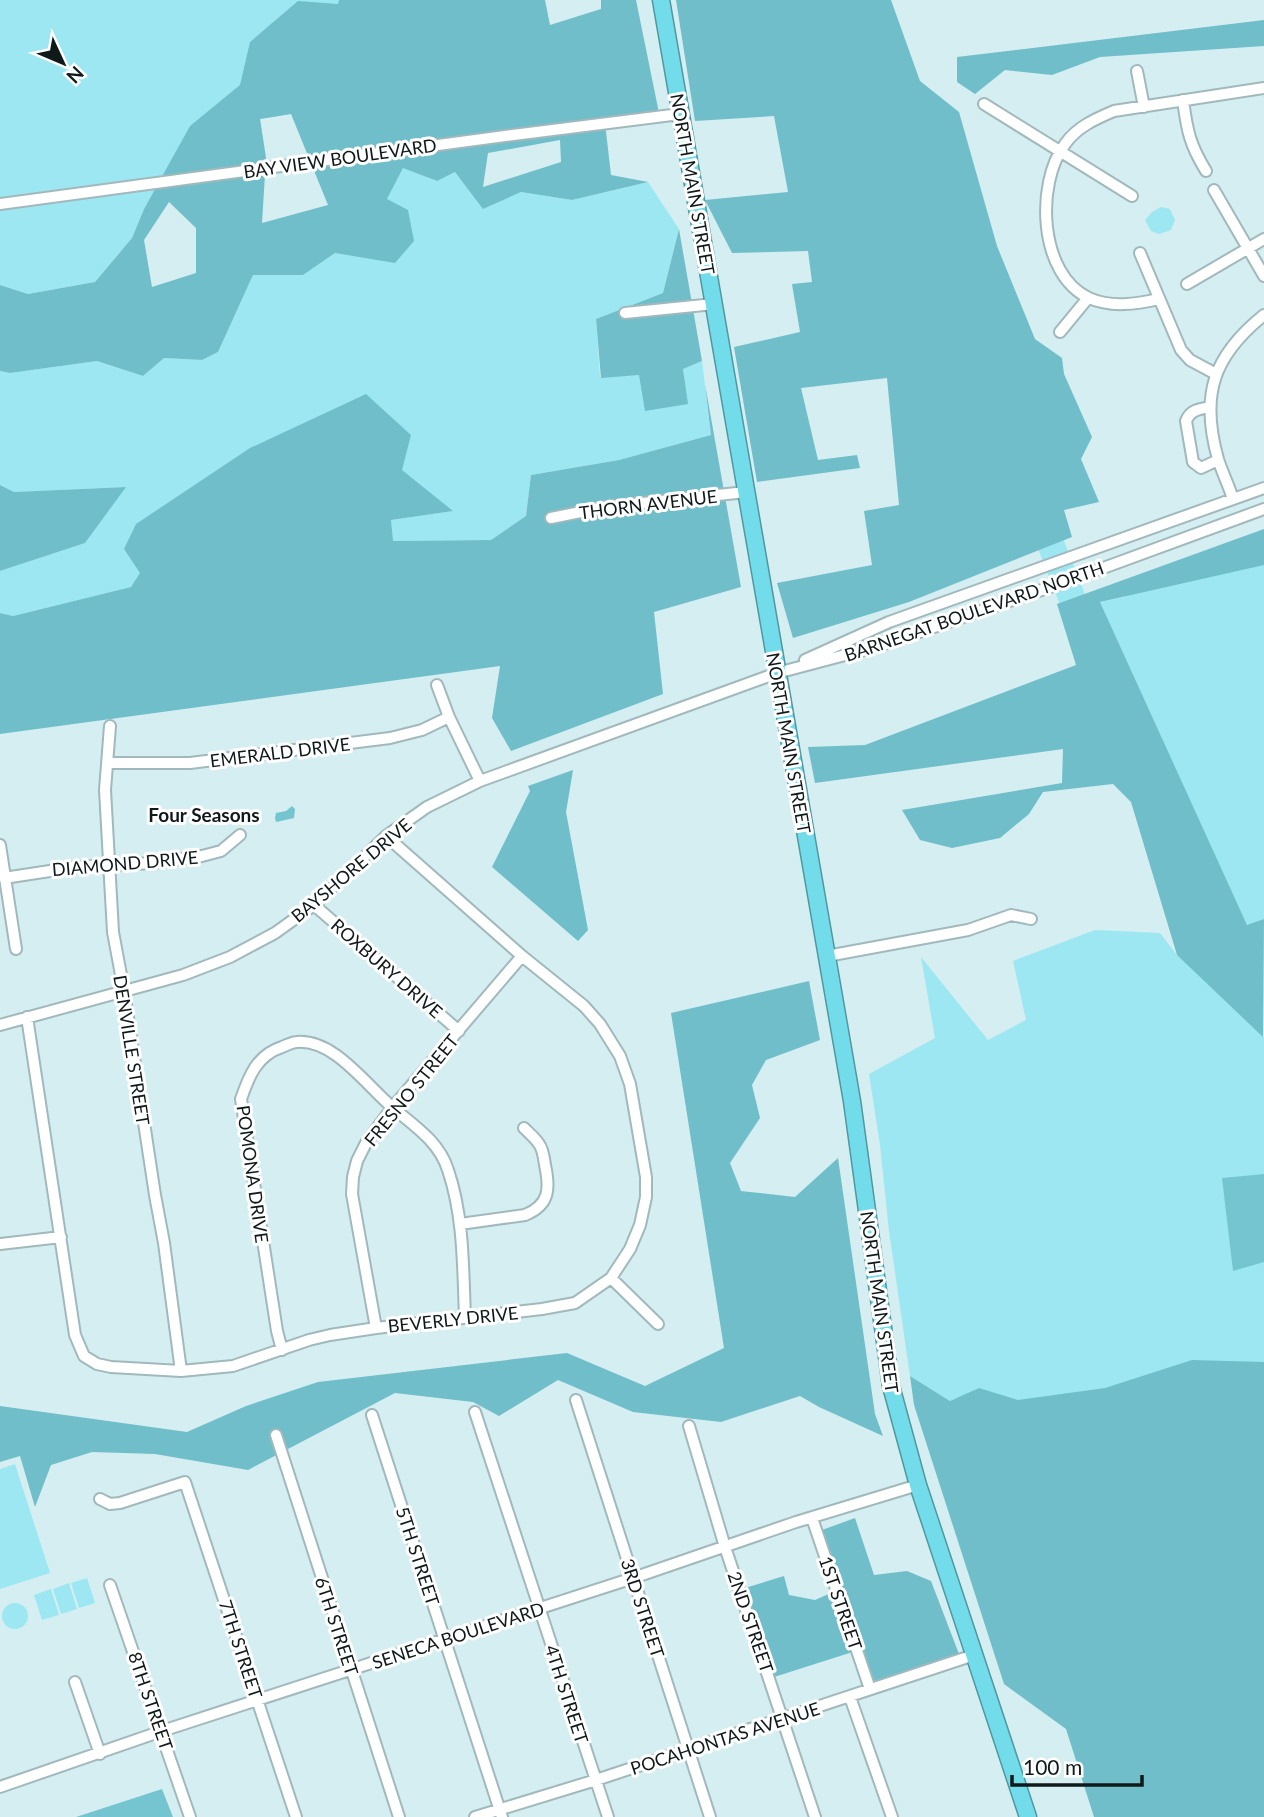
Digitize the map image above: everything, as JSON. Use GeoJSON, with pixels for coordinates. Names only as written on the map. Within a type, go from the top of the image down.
{"type":"FeatureCollection","features":[{"type":"Feature","properties":{"kind":"highway","name":"NORTH MAIN STREET"},"geometry":{"type":"LineString","coordinates":[[661,0],[854,1114],[887,1364],[896,1410],[918,1485],[1028,1817]]}},
{"type":"Feature","properties":{"kind":"street"},"geometry":{"type":"LineString","coordinates":[[1137,71],[1144,107]]}},
{"type":"Feature","properties":{"kind":"street"},"geometry":{"type":"LineString","coordinates":[[1159,299],[1129,304],[1103,303],[1088,298],[1068,282],[1052,254],[1046,224],[1048,180],[1060,151],[1077,131],[1114,111],[1264,88]]}},
{"type":"Feature","properties":{"kind":"street"},"geometry":{"type":"LineString","coordinates":[[1183,100],[1186,129],[1206,171]]}},
{"type":"Feature","properties":{"kind":"street"},"geometry":{"type":"LineString","coordinates":[[984,104],[1132,196]]}},
{"type":"Feature","properties":{"kind":"street","name":"BAY VIEW BOULEVARD"},"geometry":{"type":"LineString","coordinates":[[0,204],[505,135],[680,114]]}},
{"type":"Feature","properties":{"kind":"street"},"geometry":{"type":"LineString","coordinates":[[1214,190],[1264,276]]}},
{"type":"Feature","properties":{"kind":"street"},"geometry":{"type":"LineString","coordinates":[[1187,284],[1264,239]]}},
{"type":"Feature","properties":{"kind":"street"},"geometry":{"type":"LineString","coordinates":[[1140,253],[1181,350],[1190,360],[1216,374]]}},
{"type":"Feature","properties":{"kind":"street"},"geometry":{"type":"LineString","coordinates":[[1060,332],[1088,298]]}},
{"type":"Feature","properties":{"kind":"street"},"geometry":{"type":"LineString","coordinates":[[625,313],[714,304]]}},
{"type":"Feature","properties":{"kind":"street"},"geometry":{"type":"LineString","coordinates":[[1233,499],[1218,460],[1212,433],[1211,387],[1220,364],[1232,345],[1264,315]]}},
{"type":"Feature","properties":{"kind":"street"},"geometry":{"type":"LineString","coordinates":[[1210,407],[1188,414],[1186,421],[1193,462],[1200,468],[1218,460]]}},
{"type":"Feature","properties":{"kind":"street","name":"BARNEGAT BOULEVARD NORTH"},"geometry":{"type":"LineString","coordinates":[[777,673],[889,622],[1264,488]]}},
{"type":"Feature","properties":{"kind":"street","name":"THORN AVENUE"},"geometry":{"type":"LineString","coordinates":[[551,518],[605,507],[746,492]]}},
{"type":"Feature","properties":{"kind":"street","name":"BARNEGAT BOULEVARD NORTH"},"geometry":{"type":"LineString","coordinates":[[777,673],[879,646],[1264,509]]}},
{"type":"Feature","properties":{"kind":"street","name":"BAYSHORE DRIVE"},"geometry":{"type":"LineString","coordinates":[[0,1024],[183,975],[230,957],[275,933],[314,905],[386,835],[427,807],[480,781],[777,673]]}},
{"type":"Feature","properties":{"kind":"street"},"geometry":{"type":"LineString","coordinates":[[438,685],[449,718],[480,781]]}},
{"type":"Feature","properties":{"kind":"street","name":"EMERALD DRIVE"},"geometry":{"type":"LineString","coordinates":[[108,763],[190,763],[390,738],[422,730],[449,718]]}},
{"type":"Feature","properties":{"kind":"street","name":"DENVILLE STREET"},"geometry":{"type":"LineString","coordinates":[[110,726],[105,790],[113,932],[164,1243],[181,1371]]}},
{"type":"Feature","properties":{"kind":"street","name":"DIAMOND DRIVE"},"geometry":{"type":"LineString","coordinates":[[4,878],[34,872],[109,864],[153,863],[202,856],[221,852],[240,835]]}},
{"type":"Feature","properties":{"kind":"street","name":"BEVERLY DRIVE"},"geometry":{"type":"LineString","coordinates":[[27,1017],[75,1335],[84,1356],[97,1364],[181,1371],[233,1366],[330,1335],[575,1303],[611,1278],[630,1249],[640,1225],[646,1197],[646,1177],[630,1084],[620,1056],[600,1024],[584,1006],[522,956],[386,835]]}},
{"type":"Feature","properties":{"kind":"street"},"geometry":{"type":"LineString","coordinates":[[0,845],[16,949]]}},
{"type":"Feature","properties":{"kind":"street","name":"ROXBURY DRIVE"},"geometry":{"type":"LineString","coordinates":[[314,905],[459,1031]]}},
{"type":"Feature","properties":{"kind":"street"},"geometry":{"type":"LineString","coordinates":[[827,956],[968,930],[1011,915],[1031,919]]}},
{"type":"Feature","properties":{"kind":"street","name":"FRESNO STREET"},"geometry":{"type":"LineString","coordinates":[[376,1328],[352,1194],[357,1161],[366,1143],[392,1108],[522,956]]}},
{"type":"Feature","properties":{"kind":"street","name":"POMONA DRIVE"},"geometry":{"type":"LineString","coordinates":[[282,1350],[241,1099],[257,1063],[269,1052],[297,1042],[323,1047],[342,1060],[392,1108],[419,1128],[443,1158],[460,1224],[465,1318]]}},
{"type":"Feature","properties":{"kind":"street"},"geometry":{"type":"LineString","coordinates":[[460,1224],[525,1215],[535,1211],[546,1198],[548,1177],[541,1145],[524,1128]]}},
{"type":"Feature","properties":{"kind":"street"},"geometry":{"type":"LineString","coordinates":[[0,1244],[61,1237]]}},
{"type":"Feature","properties":{"kind":"street"},"geometry":{"type":"LineString","coordinates":[[611,1278],[657,1325]]}},
{"type":"Feature","properties":{"kind":"street","name":"3RD STREET"},"geometry":{"type":"LineString","coordinates":[[576,1399],[710,1817]]}},
{"type":"Feature","properties":{"kind":"street","name":"4TH STREET"},"geometry":{"type":"LineString","coordinates":[[475,1412],[608,1817]]}},
{"type":"Feature","properties":{"kind":"street","name":"5TH STREET"},"geometry":{"type":"LineString","coordinates":[[372,1415],[501,1813]]}},
{"type":"Feature","properties":{"kind":"street","name":"2ND STREET"},"geometry":{"type":"LineString","coordinates":[[689,1426],[725,1546],[815,1817]]}},
{"type":"Feature","properties":{"kind":"street","name":"6TH STREET"},"geometry":{"type":"LineString","coordinates":[[276,1435],[399,1817]]}},
{"type":"Feature","properties":{"kind":"street","name":"7TH STREET"},"geometry":{"type":"LineString","coordinates":[[100,1499],[110,1504],[120,1503],[186,1482],[296,1817]]}},
{"type":"Feature","properties":{"kind":"street","name":"SENECA BOULEVARD"},"geometry":{"type":"LineString","coordinates":[[0,1787],[812,1517],[918,1485]]}},
{"type":"Feature","properties":{"kind":"street","name":"1ST STREET"},"geometry":{"type":"LineString","coordinates":[[812,1517],[870,1689]]}},
{"type":"Feature","properties":{"kind":"street","name":"8TH STREET"},"geometry":{"type":"LineString","coordinates":[[110,1585],[190,1817]]}},
{"type":"Feature","properties":{"kind":"street","name":"POCAHONTAS AVENUE"},"geometry":{"type":"LineString","coordinates":[[475,1817],[501,1813],[974,1655]]}},
{"type":"Feature","properties":{"kind":"street"},"geometry":{"type":"LineString","coordinates":[[75,1682],[100,1754]]}},
{"type":"Feature","properties":{"kind":"street"},"geometry":{"type":"LineString","coordinates":[[850,1697],[892,1817]]}},
{"type":"Feature","properties":{"kind":"shaded area"},"geometry":{"type":"Polygon","coordinates":[[[0,0],[542,0],[291,114],[260,119],[266,158],[164,173],[132,238],[95,282],[28,294],[0,285],[0,0]]]}},
{"type":"Feature","properties":{"kind":"shaded area"},"geometry":{"type":"Polygon","coordinates":[[[339,0],[545,0],[550,25],[601,9],[601,0],[636,0],[659,113],[605,123],[611,175],[648,182],[572,200],[521,192],[483,209],[455,172],[437,181],[403,168],[387,199],[408,210],[414,241],[395,263],[335,253],[303,275],[253,275],[218,352],[202,360],[164,358],[143,376],[97,361],[10,373],[0,371],[0,285],[28,294],[95,282],[132,238],[144,209],[190,126],[240,85],[250,42],[298,1],[338,4],[339,0]],[[291,114],[260,119],[266,158],[262,223],[328,205],[291,114]],[[560,140],[488,153],[483,187],[561,162],[560,140]],[[169,202],[144,240],[152,287],[196,273],[196,228],[169,202]]]}},
{"type":"Feature","properties":{"kind":"shaded area"},"geometry":{"type":"Polygon","coordinates":[[[676,0],[891,0],[920,81],[959,112],[997,246],[1035,339],[1062,358],[1064,374],[1092,437],[1081,459],[1099,502],[1064,510],[1072,537],[909,602],[793,638],[777,583],[872,565],[864,511],[899,505],[887,378],[801,388],[818,460],[857,455],[860,468],[757,482],[734,347],[800,332],[792,284],[812,282],[808,251],[732,253],[705,200],[788,192],[774,116],[695,121],[676,0]]]}},
{"type":"Feature","properties":{"kind":"shaded area"},"geometry":{"type":"Polygon","coordinates":[[[1264,20],[1264,46],[1100,57],[1052,75],[1005,70],[975,94],[957,82],[957,57],[1264,20]]]}},
{"type":"Feature","properties":{"kind":"shaded area"},"geometry":{"type":"Polygon","coordinates":[[[403,167],[436,181],[455,172],[484,208],[521,192],[572,200],[648,182],[679,229],[663,293],[596,319],[600,377],[639,375],[687,404],[683,369],[702,361],[711,435],[619,460],[531,475],[526,516],[491,540],[392,541],[391,520],[452,511],[401,470],[140,574],[131,587],[13,616],[0,613],[0,571],[85,543],[125,487],[14,492],[0,485],[0,371],[10,373],[97,361],[143,376],[164,358],[202,360],[218,352],[253,275],[303,275],[335,253],[395,262],[387,199],[403,167]]]}},
{"type":"Feature","properties":{"kind":"shaded area"},"geometry":{"type":"Polygon","coordinates":[[[1161,207],[1170,209],[1175,220],[1171,230],[1159,234],[1151,231],[1145,220],[1161,207]]]}},
{"type":"Feature","properties":{"kind":"shaded area"},"geometry":{"type":"Polygon","coordinates":[[[679,229],[702,361],[683,369],[688,404],[645,411],[639,375],[601,378],[596,319],[663,293],[679,229]]]}},
{"type":"Feature","properties":{"kind":"shaded area"},"geometry":{"type":"Polygon","coordinates":[[[1004,376],[1064,541],[1169,808],[1264,1036],[1264,1817],[956,1398],[950,1401],[910,1376],[869,1074],[935,1038],[921,957],[988,1040],[1026,1020],[1013,961],[1095,930],[1160,933],[1177,955],[1207,982],[1029,526],[1004,376]]]}},
{"type":"Feature","properties":{"kind":"shaded area"},"geometry":{"type":"Polygon","coordinates":[[[705,384],[741,587],[654,612],[663,694],[511,751],[492,718],[500,666],[0,734],[0,613],[13,616],[131,587],[140,573],[124,549],[136,524],[250,448],[366,394],[411,435],[402,470],[453,511],[391,520],[393,541],[491,540],[526,516],[531,475],[619,460],[711,435],[705,384]]]}},
{"type":"Feature","properties":{"kind":"shaded area"},"geometry":{"type":"Polygon","coordinates":[[[0,485],[14,492],[126,487],[85,543],[0,571],[0,485]]]}},
{"type":"Feature","properties":{"kind":"shaded area"},"geometry":{"type":"Polygon","coordinates":[[[1264,529],[1264,919],[1247,926],[1100,602],[1124,597],[1264,529]]]}},
{"type":"Feature","properties":{"kind":"shaded area"},"geometry":{"type":"Polygon","coordinates":[[[1264,529],[1264,565],[1100,602],[1247,925],[1264,919],[1263,1037],[1177,955],[1131,802],[1113,784],[1043,792],[1029,814],[1000,838],[952,848],[920,840],[902,810],[1062,783],[1063,749],[815,783],[808,747],[865,745],[1076,665],[1057,604],[1264,529]]]}},
{"type":"Feature","properties":{"kind":"shaded area"},"geometry":{"type":"Polygon","coordinates":[[[573,770],[566,812],[588,930],[578,941],[492,867],[530,791],[528,786],[573,770]]]}},
{"type":"Feature","properties":{"kind":"shaded area"},"geometry":{"type":"Polygon","coordinates":[[[292,806],[295,809],[294,818],[276,822],[276,813],[286,811],[292,806]]]}},
{"type":"Feature","properties":{"kind":"shaded area"},"geometry":{"type":"Polygon","coordinates":[[[809,981],[820,1040],[766,1060],[752,1085],[760,1118],[730,1163],[741,1191],[795,1197],[838,1158],[875,1414],[883,1436],[800,1396],[721,1422],[633,1412],[558,1380],[499,1416],[473,1402],[395,1393],[248,1470],[155,1454],[92,1452],[51,1465],[35,1507],[20,1456],[0,1462],[0,1406],[187,1432],[246,1406],[318,1382],[567,1353],[645,1386],[724,1348],[671,1013],[809,981]]]}},
{"type":"Feature","properties":{"kind":"shaded area"},"geometry":{"type":"Polygon","coordinates":[[[1264,1174],[1264,1262],[1233,1271],[1222,1178],[1264,1174]]]}},
{"type":"Feature","properties":{"kind":"shaded area"},"geometry":{"type":"Polygon","coordinates":[[[1192,1360],[1264,1362],[1264,1817],[1094,1817],[1066,1729],[1004,1684],[914,1405],[910,1376],[950,1401],[979,1388],[1018,1400],[1105,1388],[1192,1360]]]}},
{"type":"Feature","properties":{"kind":"shaded area"},"geometry":{"type":"Polygon","coordinates":[[[15,1464],[50,1573],[0,1589],[0,1469],[15,1464]]]}},
{"type":"Feature","properties":{"kind":"shaded area"},"geometry":{"type":"Polygon","coordinates":[[[855,1518],[874,1575],[907,1571],[931,1581],[959,1654],[874,1681],[862,1649],[771,1678],[745,1588],[784,1576],[789,1595],[815,1600],[840,1589],[822,1530],[855,1518]]]}},
{"type":"Feature","properties":{"kind":"shaded area"},"geometry":{"type":"Polygon","coordinates":[[[87,1578],[95,1603],[79,1608],[71,1583],[87,1578]]]}},
{"type":"Feature","properties":{"kind":"shaded area"},"geometry":{"type":"Polygon","coordinates":[[[69,1583],[77,1609],[61,1614],[53,1589],[69,1583]]]}},
{"type":"Feature","properties":{"kind":"shaded area"},"geometry":{"type":"Polygon","coordinates":[[[51,1589],[59,1615],[42,1620],[34,1595],[51,1589]]]}},
{"type":"Feature","properties":{"kind":"shaded area"},"geometry":{"type":"Polygon","coordinates":[[[15,1603],[24,1607],[28,1616],[24,1625],[15,1629],[6,1625],[2,1616],[6,1607],[15,1603]]]}},
{"type":"Feature","properties":{"kind":"shaded area"},"geometry":{"type":"Polygon","coordinates":[[[162,1789],[173,1817],[76,1817],[162,1789]]]}},
{"type":"Feature","properties":{"kind":"district","name":"Four Seasons"},"geometry":{"type":"Point","coordinates":[204,814]}}]}
